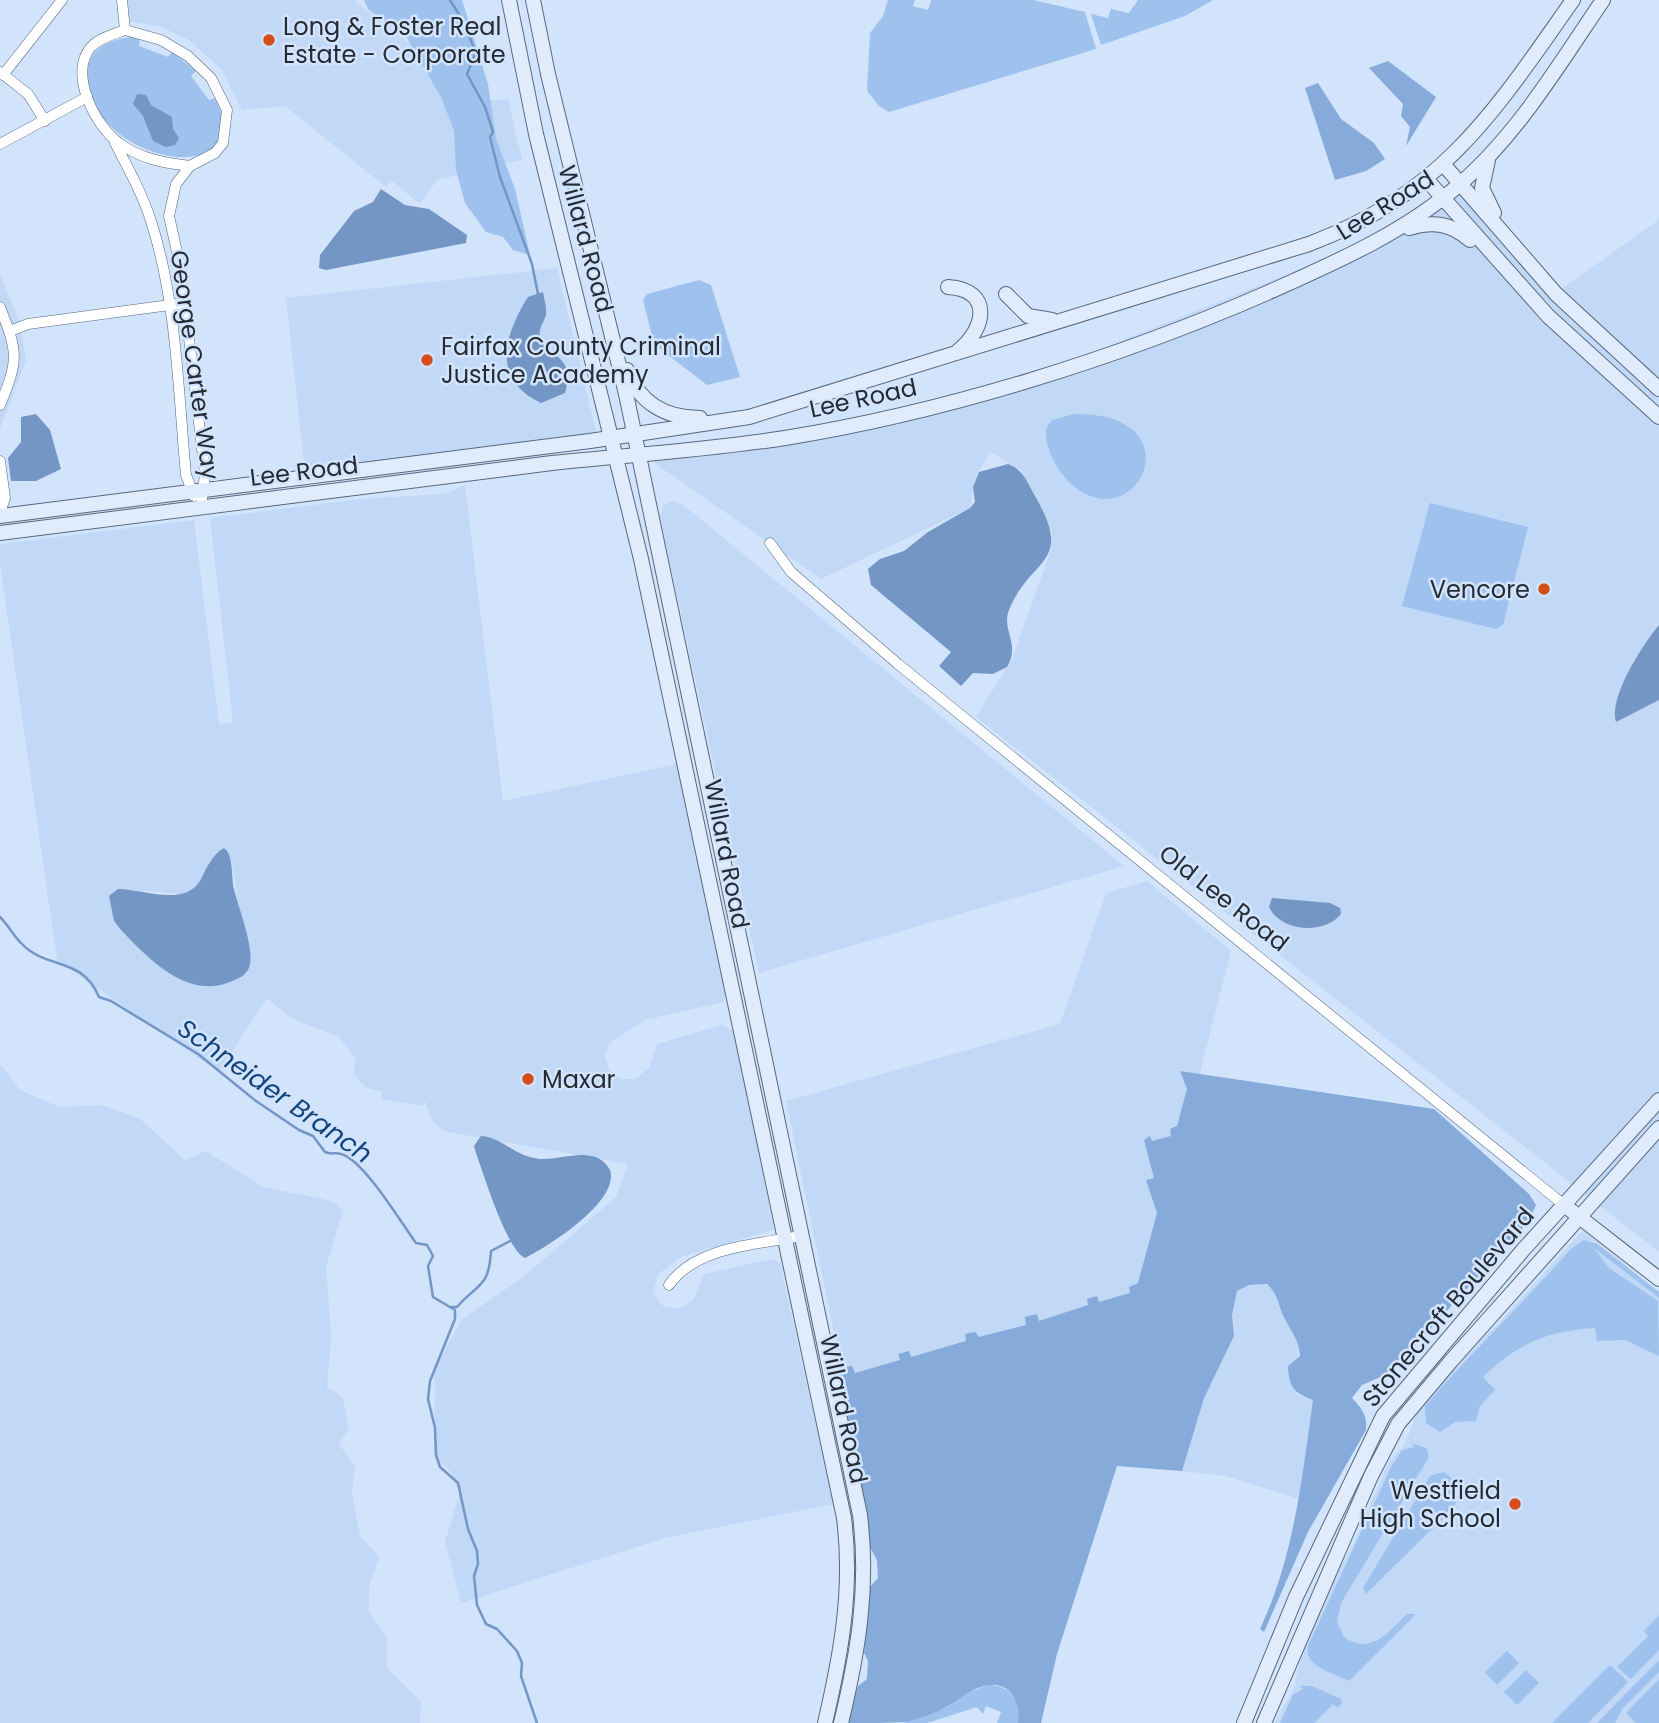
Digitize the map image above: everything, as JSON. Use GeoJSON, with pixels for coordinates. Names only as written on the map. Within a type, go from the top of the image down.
{"type":"FeatureCollection","features":[{"type":"Feature","properties":{"kind":"main road","name":"Willard Road"},"geometry":{"type":"LineString","coordinates":[[509,0],[521,72],[618,458],[679,733],[783,1240],[825,1428],[848,1550],[845,1629],[825,1723]]}},
{"type":"Feature","properties":{"kind":"main road","name":"Willard Road"},"geometry":{"type":"LineString","coordinates":[[533,0],[548,74],[609,319],[634,433],[864,1549],[861,1631],[841,1723]]}},
{"type":"Feature","properties":{"kind":"main road","name":"Lee Road"},"geometry":{"type":"LineString","coordinates":[[0,514],[612,438],[765,414],[1334,234],[1398,201],[1444,165],[1501,103],[1573,0]]}},
{"type":"Feature","properties":{"kind":"main road","name":"Lee Road"},"geometry":{"type":"LineString","coordinates":[[0,533],[201,506],[552,463],[638,457],[808,434],[943,404],[1113,353],[1215,316],[1329,265],[1391,233],[1443,199],[1492,152],[1521,117],[1603,0]]}},
{"type":"Feature","properties":{"kind":"main road"},"geometry":{"type":"LineString","coordinates":[[1492,152],[1483,173],[1482,188],[1495,215],[1528,263]]}},
{"type":"Feature","properties":{"kind":"main road"},"geometry":{"type":"LineString","coordinates":[[1444,165],[1528,263],[1584,322],[1659,389]]}},
{"type":"Feature","properties":{"kind":"main road"},"geometry":{"type":"LineString","coordinates":[[1427,180],[1507,273],[1579,347],[1659,417]]}},
{"type":"Feature","properties":{"kind":"main road"},"geometry":{"type":"LineString","coordinates":[[1391,233],[1424,223],[1450,226],[1507,273]]}},
{"type":"Feature","properties":{"kind":"main road"},"geometry":{"type":"LineString","coordinates":[[948,288],[964,289],[974,296],[981,313],[979,325],[971,338],[952,355]]}},
{"type":"Feature","properties":{"kind":"main road"},"geometry":{"type":"LineString","coordinates":[[1006,294],[1028,316],[1046,321],[1068,319]]}},
{"type":"Feature","properties":{"kind":"main road"},"geometry":{"type":"LineString","coordinates":[[609,319],[634,386],[655,407],[672,415],[694,418],[765,414]]}},
{"type":"Feature","properties":{"kind":"main road","name":"Stonecroft Boulevard"},"geometry":{"type":"LineString","coordinates":[[1244,1723],[1296,1597],[1383,1416],[1564,1205],[1659,1100]]}},
{"type":"Feature","properties":{"kind":"main road","name":"Stonecroft Boulevard"},"geometry":{"type":"LineString","coordinates":[[1264,1723],[1371,1476],[1398,1424],[1535,1265],[1581,1218],[1659,1128]]}},
{"type":"Feature","properties":{"kind":"main road","name":"Old Lee Road"},"geometry":{"type":"LineString","coordinates":[[1564,1205],[1659,1279]]}},
{"type":"Feature","properties":{"kind":"street"},"geometry":{"type":"LineString","coordinates":[[45,121],[28,94],[2,74],[62,0]]}},
{"type":"Feature","properties":{"kind":"street"},"geometry":{"type":"LineString","coordinates":[[122,0],[125,30]]}},
{"type":"Feature","properties":{"kind":"street","name":"George Carter Way"},"geometry":{"type":"LineString","coordinates":[[197,490],[186,475],[170,306],[151,221],[113,139],[88,97],[83,71],[91,48],[125,30],[149,35],[174,47],[202,68],[224,102],[228,123],[223,144],[215,153],[190,166],[176,184],[169,216],[185,303],[197,490],[201,506]]}},
{"type":"Feature","properties":{"kind":"street"},"geometry":{"type":"LineString","coordinates":[[0,144],[88,97]]}},
{"type":"Feature","properties":{"kind":"street","name":"George Carter Way"},"geometry":{"type":"LineString","coordinates":[[113,139],[145,157],[190,166]]}},
{"type":"Feature","properties":{"kind":"street"},"geometry":{"type":"LineString","coordinates":[[10,331],[28,324],[185,303]]}},
{"type":"Feature","properties":{"kind":"street"},"geometry":{"type":"LineString","coordinates":[[0,307],[10,331],[15,360],[0,405]]}},
{"type":"Feature","properties":{"kind":"street"},"geometry":{"type":"LineString","coordinates":[[0,461],[5,498],[0,514]]}},
{"type":"Feature","properties":{"kind":"street","name":"Old Lee Road"},"geometry":{"type":"LineString","coordinates":[[770,542],[791,572],[898,664],[1564,1205]]}},
{"type":"Feature","properties":{"kind":"street"},"geometry":{"type":"LineString","coordinates":[[669,1285],[685,1267],[704,1257],[800,1236]]}},
{"type":"Feature","properties":{"kind":"shaded area"},"geometry":{"type":"Polygon","coordinates":[[[121,0],[354,0],[483,101],[508,99],[522,160],[437,180],[420,204],[392,181],[386,187],[285,106],[242,110],[222,70],[189,40],[159,26],[125,21],[121,0]]]}},
{"type":"Feature","properties":{"kind":"shaded area"},"geometry":{"type":"Polygon","coordinates":[[[364,0],[462,0],[488,84],[496,139],[515,189],[530,255],[513,250],[503,237],[486,232],[465,203],[456,170],[454,131],[442,99],[407,38],[368,9],[364,0]]]}},
{"type":"Feature","properties":{"kind":"shaded area"},"geometry":{"type":"Polygon","coordinates":[[[888,0],[915,0],[913,6],[928,10],[931,0],[1033,0],[1085,12],[1096,49],[889,112],[879,106],[867,91],[870,33],[883,16],[888,0]]]}},
{"type":"Feature","properties":{"kind":"shaded area"},"geometry":{"type":"Polygon","coordinates":[[[1138,0],[1213,0],[1185,16],[1101,45],[1091,14],[1108,18],[1111,9],[1129,13],[1138,0]]]}},
{"type":"Feature","properties":{"kind":"shaded area"},"geometry":{"type":"Polygon","coordinates":[[[131,37],[140,39],[139,46],[168,57],[172,52],[196,71],[191,76],[209,100],[215,98],[223,128],[214,148],[194,156],[167,155],[138,145],[112,127],[93,102],[88,70],[93,56],[102,46],[131,37]]]}},
{"type":"Feature","properties":{"kind":"shaded area"},"geometry":{"type":"Polygon","coordinates":[[[1388,61],[1436,97],[1406,146],[1410,127],[1401,116],[1403,104],[1369,68],[1388,61]]]}},
{"type":"Feature","properties":{"kind":"shaded area"},"geometry":{"type":"Polygon","coordinates":[[[1318,83],[1341,119],[1374,143],[1385,159],[1366,171],[1335,180],[1305,88],[1318,83]]]}},
{"type":"Feature","properties":{"kind":"shaded area"},"geometry":{"type":"Polygon","coordinates":[[[137,94],[146,95],[151,105],[172,117],[173,129],[179,138],[175,145],[166,147],[153,141],[143,116],[133,104],[137,94]]]}},
{"type":"Feature","properties":{"kind":"shaded area"},"geometry":{"type":"Polygon","coordinates":[[[1461,183],[1556,293],[1657,221],[1659,215],[1659,1252],[976,717],[1012,659],[1051,550],[1052,531],[1021,470],[990,452],[975,478],[970,508],[821,579],[653,462],[827,430],[1028,378],[1391,233],[1461,183]]]}},
{"type":"Feature","properties":{"kind":"shaded area"},"geometry":{"type":"Polygon","coordinates":[[[381,189],[405,205],[429,209],[467,235],[466,243],[326,270],[319,268],[320,255],[354,211],[373,202],[381,189]]]}},
{"type":"Feature","properties":{"kind":"shaded area"},"geometry":{"type":"Polygon","coordinates":[[[557,268],[598,440],[305,471],[286,298],[557,268]]]}},
{"type":"Feature","properties":{"kind":"shaded area"},"geometry":{"type":"Polygon","coordinates":[[[0,274],[20,324],[26,360],[0,429],[0,274]]]}},
{"type":"Feature","properties":{"kind":"shaded area"},"geometry":{"type":"Polygon","coordinates":[[[699,280],[711,285],[740,377],[707,385],[654,344],[643,300],[647,294],[699,280]]]}},
{"type":"Feature","properties":{"kind":"shaded area"},"geometry":{"type":"Polygon","coordinates":[[[543,292],[546,312],[540,336],[548,349],[564,363],[568,380],[565,393],[541,403],[514,382],[507,356],[513,326],[528,297],[543,292]]]}},
{"type":"Feature","properties":{"kind":"shaded area"},"geometry":{"type":"Polygon","coordinates":[[[36,414],[50,430],[61,469],[36,481],[11,481],[8,458],[21,442],[21,417],[36,414]]]}},
{"type":"Feature","properties":{"kind":"shaded area"},"geometry":{"type":"Polygon","coordinates":[[[1074,414],[1112,419],[1135,433],[1145,451],[1144,471],[1133,488],[1116,498],[1094,497],[1064,477],[1049,451],[1046,429],[1052,420],[1074,414]]]}},
{"type":"Feature","properties":{"kind":"shaded area"},"geometry":{"type":"Polygon","coordinates":[[[1008,464],[1024,477],[1046,518],[1051,535],[1050,548],[1045,559],[1018,592],[1009,610],[1007,624],[1012,651],[1007,667],[993,674],[973,673],[961,686],[939,666],[951,652],[871,585],[868,569],[880,559],[904,551],[928,532],[970,508],[975,502],[973,487],[979,472],[1008,464]]]}},
{"type":"Feature","properties":{"kind":"shaded area"},"geometry":{"type":"Polygon","coordinates":[[[465,485],[503,801],[677,764],[727,993],[723,1002],[645,1020],[609,1043],[605,1057],[609,1070],[621,1079],[635,1079],[649,1068],[657,1044],[722,1025],[735,1032],[774,1230],[683,1256],[658,1274],[653,1292],[663,1306],[679,1309],[693,1300],[704,1274],[772,1259],[780,1263],[833,1504],[665,1538],[461,1603],[445,1542],[460,1492],[449,1470],[434,1456],[435,1368],[462,1319],[522,1278],[616,1197],[628,1164],[443,1131],[432,1121],[425,1101],[423,1106],[381,1099],[382,1092],[365,1087],[353,1074],[356,1060],[339,1037],[291,1018],[267,998],[219,1072],[57,960],[0,564],[0,544],[194,520],[219,724],[233,723],[210,518],[361,499],[445,494],[465,485]],[[214,856],[196,888],[184,894],[118,889],[114,921],[132,941],[203,987],[235,980],[249,968],[231,858],[214,856]]]}},
{"type":"Feature","properties":{"kind":"shaded area"},"geometry":{"type":"Polygon","coordinates":[[[672,501],[682,504],[1124,866],[759,973],[660,517],[663,506],[672,501]]]}},
{"type":"Feature","properties":{"kind":"shaded area"},"geometry":{"type":"Polygon","coordinates":[[[1430,503],[1528,527],[1503,625],[1496,629],[1402,606],[1430,503]]]}},
{"type":"Feature","properties":{"kind":"shaded area"},"geometry":{"type":"Polygon","coordinates":[[[1659,625],[1659,700],[1616,722],[1615,711],[1622,685],[1659,625]]]}},
{"type":"Feature","properties":{"kind":"shaded area"},"geometry":{"type":"Polygon","coordinates":[[[224,848],[231,861],[234,889],[251,960],[247,971],[236,979],[211,986],[197,985],[168,973],[121,930],[114,921],[109,896],[118,889],[164,895],[185,893],[194,888],[213,858],[224,848]]]}},
{"type":"Feature","properties":{"kind":"shaded area"},"geometry":{"type":"Polygon","coordinates":[[[1147,881],[1231,951],[1142,1301],[845,1385],[786,1101],[1060,1024],[1106,893],[1147,881]]]}},
{"type":"Feature","properties":{"kind":"shaded area"},"geometry":{"type":"Polygon","coordinates":[[[1272,898],[1330,903],[1340,908],[1341,914],[1334,921],[1314,928],[1293,926],[1283,922],[1269,907],[1272,898]]]}},
{"type":"Feature","properties":{"kind":"shaded area"},"geometry":{"type":"Polygon","coordinates":[[[0,1064],[20,1090],[59,1107],[102,1105],[139,1118],[185,1160],[206,1151],[263,1187],[332,1201],[343,1211],[326,1266],[331,1336],[327,1387],[343,1398],[349,1428],[339,1444],[355,1467],[352,1493],[360,1536],[379,1557],[369,1587],[369,1612],[387,1637],[387,1668],[421,1702],[420,1723],[0,1723],[0,1064]]]}},
{"type":"Feature","properties":{"kind":"shaded area"},"geometry":{"type":"Polygon","coordinates":[[[1180,1071],[1434,1109],[1529,1194],[1536,1205],[1528,1222],[1390,1373],[1362,1385],[1352,1398],[1365,1416],[1366,1430],[1308,1532],[1264,1632],[1260,1629],[1281,1574],[1295,1517],[1313,1400],[1301,1395],[1291,1384],[1288,1366],[1300,1356],[1298,1344],[1267,1284],[1249,1285],[1237,1291],[1232,1315],[1234,1336],[1204,1398],[1182,1471],[1117,1466],[1057,1654],[1041,1723],[1018,1723],[1016,1702],[1012,1694],[1000,1686],[991,1685],[971,1691],[943,1709],[907,1722],[847,1723],[858,1686],[867,1679],[868,1661],[864,1653],[869,1588],[878,1578],[877,1560],[868,1544],[851,1449],[854,1443],[836,1376],[845,1367],[852,1366],[855,1373],[900,1360],[898,1354],[909,1351],[911,1357],[966,1341],[965,1334],[975,1332],[979,1337],[1026,1325],[1025,1317],[1037,1314],[1039,1321],[1088,1305],[1087,1299],[1097,1296],[1099,1302],[1130,1293],[1129,1287],[1138,1283],[1157,1213],[1146,1180],[1154,1178],[1144,1140],[1150,1136],[1152,1141],[1171,1136],[1170,1129],[1177,1126],[1187,1089],[1180,1071]]]}},
{"type":"Feature","properties":{"kind":"shaded area"},"geometry":{"type":"Polygon","coordinates":[[[481,1136],[540,1159],[579,1155],[597,1157],[610,1170],[610,1182],[594,1208],[580,1221],[550,1244],[525,1258],[511,1242],[491,1196],[474,1146],[481,1136]]]}},
{"type":"Feature","properties":{"kind":"shaded area","name":"Westfield High School"},"geometry":{"type":"Polygon","coordinates":[[[1583,1230],[1659,1293],[1659,1723],[1275,1723],[1294,1688],[1303,1649],[1332,1582],[1352,1547],[1389,1461],[1405,1444],[1419,1408],[1468,1350],[1497,1325],[1583,1230]]]}},
{"type":"Feature","properties":{"kind":"shaded area"},"geometry":{"type":"Polygon","coordinates":[[[1584,1240],[1597,1244],[1659,1292],[1659,1298],[1594,1248],[1609,1268],[1658,1301],[1659,1356],[1625,1340],[1597,1341],[1595,1328],[1548,1336],[1521,1347],[1483,1377],[1495,1390],[1480,1406],[1476,1421],[1455,1422],[1440,1432],[1426,1423],[1425,1406],[1571,1249],[1584,1240]]]}},
{"type":"Feature","properties":{"kind":"shaded area"},"geometry":{"type":"Polygon","coordinates":[[[1267,1284],[1278,1295],[1284,1317],[1298,1338],[1297,1395],[1313,1400],[1299,1499],[1226,1476],[1182,1471],[1204,1398],[1233,1336],[1232,1315],[1237,1291],[1249,1285],[1267,1284]]]}},
{"type":"Feature","properties":{"kind":"shaded area"},"geometry":{"type":"Polygon","coordinates":[[[1411,1443],[1426,1448],[1429,1457],[1341,1603],[1337,1622],[1344,1637],[1362,1644],[1371,1643],[1386,1634],[1407,1614],[1416,1614],[1349,1681],[1315,1665],[1308,1653],[1308,1646],[1392,1465],[1402,1450],[1414,1447],[1411,1443]]]}},
{"type":"Feature","properties":{"kind":"shaded area"},"geometry":{"type":"Polygon","coordinates":[[[1444,1472],[1452,1479],[1456,1488],[1454,1507],[1366,1594],[1363,1588],[1430,1476],[1444,1472]]]}},
{"type":"Feature","properties":{"kind":"shaded area"},"geometry":{"type":"Polygon","coordinates":[[[1659,1615],[1659,1650],[1631,1679],[1617,1667],[1648,1636],[1644,1631],[1659,1615]]]}},
{"type":"Feature","properties":{"kind":"shaded area"},"geometry":{"type":"Polygon","coordinates":[[[1507,1651],[1519,1663],[1497,1685],[1485,1672],[1507,1651]]]}},
{"type":"Feature","properties":{"kind":"shaded area"},"geometry":{"type":"Polygon","coordinates":[[[1659,1660],[1659,1672],[1623,1708],[1615,1723],[1597,1723],[1659,1660]]]}},
{"type":"Feature","properties":{"kind":"shaded area"},"geometry":{"type":"Polygon","coordinates":[[[1610,1665],[1628,1682],[1588,1723],[1552,1723],[1610,1665]]]}},
{"type":"Feature","properties":{"kind":"shaded area"},"geometry":{"type":"Polygon","coordinates":[[[1526,1670],[1539,1683],[1517,1705],[1504,1692],[1526,1670]]]}},
{"type":"Feature","properties":{"kind":"shaded area"},"geometry":{"type":"Polygon","coordinates":[[[1659,1679],[1659,1723],[1636,1723],[1626,1713],[1659,1679]]]}},
{"type":"Feature","properties":{"kind":"shaded area"},"geometry":{"type":"Polygon","coordinates":[[[989,1685],[1004,1688],[1013,1696],[1018,1707],[1018,1723],[997,1723],[1001,1712],[986,1706],[983,1714],[977,1707],[927,1723],[904,1723],[947,1707],[968,1692],[989,1685]]]}},
{"type":"Feature","properties":{"kind":"shaded area"},"geometry":{"type":"Polygon","coordinates":[[[1300,1686],[1312,1686],[1341,1699],[1342,1704],[1338,1708],[1333,1704],[1314,1723],[1280,1723],[1293,1695],[1303,1689],[1300,1686]]]}},
{"type":"Feature","properties":{"kind":"waterway"},"geometry":{"type":"LineString","coordinates":[[450,0],[463,21],[476,53],[467,74],[485,107],[493,132],[490,137],[500,177],[532,264],[538,294]]}},
{"type":"Feature","properties":{"kind":"waterway","name":"Schneider Branch"},"geometry":{"type":"LineString","coordinates":[[0,917],[18,940],[31,951],[83,975],[99,997],[111,1001],[198,1054],[256,1101],[299,1130],[313,1136],[325,1152],[341,1154],[350,1159],[371,1180],[416,1243],[427,1245],[433,1256],[428,1266],[433,1297],[455,1310],[455,1319],[430,1381],[428,1399],[435,1428],[436,1455],[440,1467],[458,1483],[468,1529],[477,1551],[478,1564],[474,1576],[477,1605],[486,1624],[497,1629],[517,1651],[522,1663],[521,1676],[537,1723]]}},
{"type":"Feature","properties":{"kind":"waterway"},"geometry":{"type":"LineString","coordinates":[[451,1307],[457,1307],[485,1279],[491,1251],[510,1241]]}},
{"type":"Feature","properties":{"kind":"place","name":"Long & Foster Real Estate - Corporate"},"geometry":{"type":"Point","coordinates":[269,40]}},
{"type":"Feature","properties":{"kind":"place","name":"Fairfax County Criminal Justice Academy"},"geometry":{"type":"Point","coordinates":[427,360]}},
{"type":"Feature","properties":{"kind":"place","name":"Vencore"},"geometry":{"type":"Point","coordinates":[1544,589]}},
{"type":"Feature","properties":{"kind":"place","name":"Maxar"},"geometry":{"type":"Point","coordinates":[528,1079]}},
{"type":"Feature","properties":{"kind":"place","name":"Westfield High School"},"geometry":{"type":"Point","coordinates":[1515,1504]}}]}
